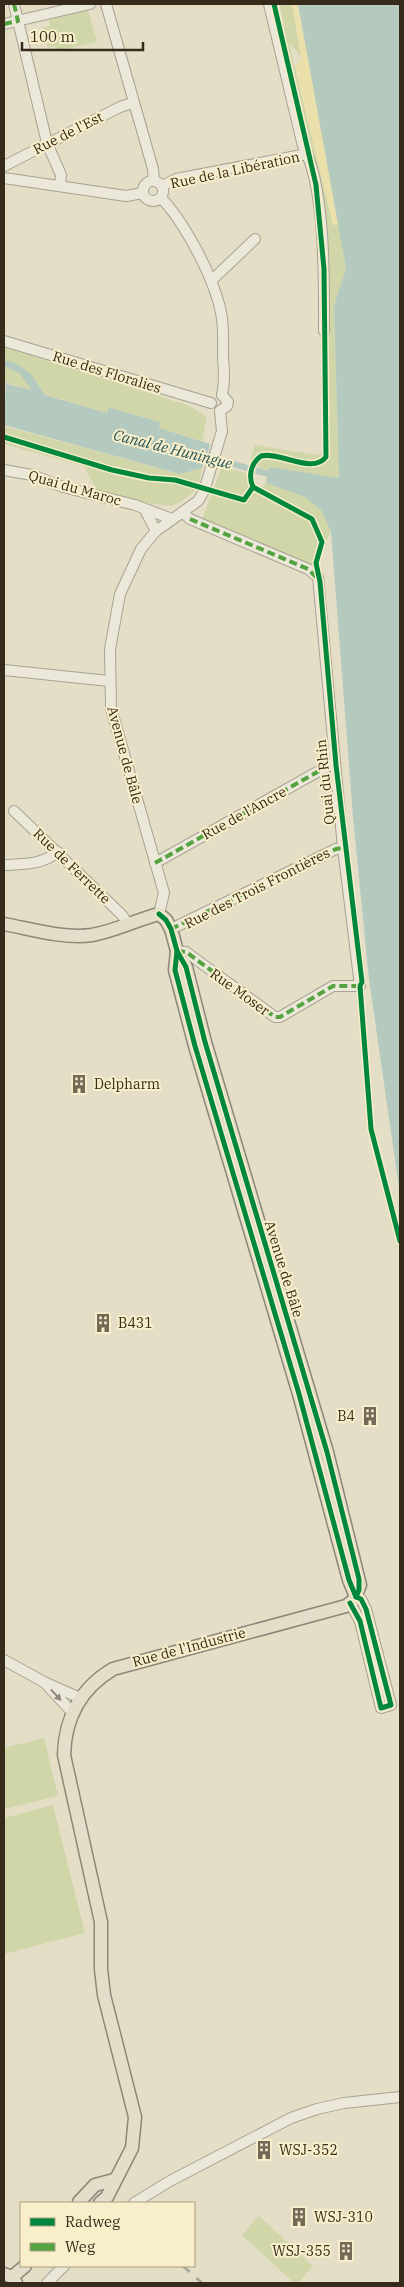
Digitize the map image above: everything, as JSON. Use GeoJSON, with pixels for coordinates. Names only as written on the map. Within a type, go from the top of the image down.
{"type":"FeatureCollection","features":[{"type":"Feature","properties":{"kind":"main road","name":"Avenue de Bâle"},"geometry":{"type":"LineString","coordinates":[[159,914],[166,920],[171,930],[176,951],[175,970],[197,1054],[322,1454],[349,1580],[351,1602]]}},
{"type":"Feature","properties":{"kind":"main road"},"geometry":{"type":"LineString","coordinates":[[4,924],[63,934],[90,935],[159,914]]}},
{"type":"Feature","properties":{"kind":"main road","name":"Rue de l'Industrie"},"geometry":{"type":"LineString","coordinates":[[114,2180],[132,2148],[134,2112],[104,1995],[101,1976],[101,1922],[64,1755],[66,1730],[72,1712],[80,1698],[100,1678],[122,1665],[351,1602]]}},
{"type":"Feature","properties":{"kind":"main road"},"geometry":{"type":"LineString","coordinates":[[79,2202],[95,2185],[114,2180]]}},
{"type":"Feature","properties":{"kind":"main road"},"geometry":{"type":"LineString","coordinates":[[101,2202],[107,2197],[114,2180]]}},
{"type":"Feature","properties":{"kind":"main road"},"geometry":{"type":"LineString","coordinates":[[11,2278],[24,2267]]}},
{"type":"Feature","properties":{"kind":"street"},"geometry":{"type":"LineString","coordinates":[[14,4],[47,143],[61,175],[60,185]]}},
{"type":"Feature","properties":{"kind":"street"},"geometry":{"type":"LineString","coordinates":[[4,24],[76,5],[90,4]]}},
{"type":"Feature","properties":{"kind":"street"},"geometry":{"type":"LineString","coordinates":[[106,4],[132,103],[158,183],[163,191],[160,198],[155,201],[149,200],[143,193]]}},
{"type":"Feature","properties":{"kind":"street"},"geometry":{"type":"LineString","coordinates":[[269,4],[303,146],[308,154],[316,185],[324,282],[324,331]]}},
{"type":"Feature","properties":{"kind":"street","name":"Rue de l'Est"},"geometry":{"type":"LineString","coordinates":[[4,166],[120,107],[132,103]]}},
{"type":"Feature","properties":{"kind":"street","name":"Rue de la Libération"},"geometry":{"type":"LineString","coordinates":[[158,183],[308,154]]}},
{"type":"Feature","properties":{"kind":"street"},"geometry":{"type":"LineString","coordinates":[[4,178],[126,196],[143,193]]}},
{"type":"Feature","properties":{"kind":"street"},"geometry":{"type":"LineString","coordinates":[[143,193],[145,184],[158,183]]}},
{"type":"Feature","properties":{"kind":"street"},"geometry":{"type":"LineString","coordinates":[[160,198],[172,209],[211,281],[222,322],[222,395],[228,402],[227,406],[220,411],[216,410],[211,403],[214,396],[222,395]]}},
{"type":"Feature","properties":{"kind":"street"},"geometry":{"type":"LineString","coordinates":[[211,281],[255,239]]}},
{"type":"Feature","properties":{"kind":"street","name":"Rue des Floralies"},"geometry":{"type":"LineString","coordinates":[[4,341],[211,403]]}},
{"type":"Feature","properties":{"kind":"street","name":"Avenue de Bâle"},"geometry":{"type":"LineString","coordinates":[[159,914],[164,893],[111,708],[109,682],[110,649],[120,594],[132,565],[148,539],[156,531],[198,501],[208,478],[222,431],[220,411]]}},
{"type":"Feature","properties":{"kind":"street","name":"Quai du Maroc"},"geometry":{"type":"LineString","coordinates":[[4,470],[32,475],[63,487],[135,505],[145,510],[164,514],[172,519]]}},
{"type":"Feature","properties":{"kind":"street"},"geometry":{"type":"LineString","coordinates":[[145,510],[156,531]]}},
{"type":"Feature","properties":{"kind":"street","name":"Quai du Rhin"},"geometry":{"type":"LineString","coordinates":[[182,512],[190,519],[308,569],[318,577],[334,766],[360,986]]}},
{"type":"Feature","properties":{"kind":"street"},"geometry":{"type":"LineString","coordinates":[[4,670],[109,682]]}},
{"type":"Feature","properties":{"kind":"street","name":"Rue de l'Ancre"},"geometry":{"type":"LineString","coordinates":[[155,863],[328,766],[334,766]]}},
{"type":"Feature","properties":{"kind":"street","name":"Rue de Ferrette"},"geometry":{"type":"LineString","coordinates":[[14,811],[122,915],[128,924]]}},
{"type":"Feature","properties":{"kind":"street","name":"Rue des Trois Frontières"},"geometry":{"type":"LineString","coordinates":[[171,930],[336,849],[343,848]]}},
{"type":"Feature","properties":{"kind":"street"},"geometry":{"type":"LineString","coordinates":[[4,865],[36,863],[50,858],[58,852]]}},
{"type":"Feature","properties":{"kind":"street","name":"Rue Moser"},"geometry":{"type":"LineString","coordinates":[[176,951],[186,952],[276,1017],[280,1017],[333,986],[360,986]]}},
{"type":"Feature","properties":{"kind":"street","name":"Avenue de Bâle"},"geometry":{"type":"LineString","coordinates":[[361,1599],[366,1609],[391,1705],[382,1708],[360,1621],[351,1602],[361,1599]]}},
{"type":"Feature","properties":{"kind":"street"},"geometry":{"type":"LineString","coordinates":[[4,1660],[44,1682],[80,1698]]}},
{"type":"Feature","properties":{"kind":"street"},"geometry":{"type":"LineString","coordinates":[[44,1682],[72,1712]]}},
{"type":"Feature","properties":{"kind":"street"},"geometry":{"type":"LineString","coordinates":[[136,2202],[170,2181],[291,2118],[317,2109],[344,2104],[400,2098]]}},
{"type":"Feature","properties":{"kind":"street"},"geometry":{"type":"LineString","coordinates":[[47,2283],[63,2267]]}},
{"type":"Feature","properties":{"kind":"green space"},"geometry":{"type":"Polygon","coordinates":[[[280,4],[292,4],[301,56],[289,43],[333,225],[339,224],[346,268],[334,306],[339,478],[269,471],[249,465],[255,445],[317,455],[329,453],[325,214],[286,41],[280,4]]]}},
{"type":"Feature","properties":{"kind":"green space"},"geometry":{"type":"Polygon","coordinates":[[[88,10],[97,42],[57,51],[55,46],[48,48],[43,28],[50,26],[49,20],[88,10]]]}},
{"type":"Feature","properties":{"kind":"green space"},"geometry":{"type":"Polygon","coordinates":[[[4,347],[190,406],[207,417],[202,441],[158,428],[160,422],[108,407],[107,413],[4,382],[4,347]]]}},
{"type":"Feature","properties":{"kind":"green space"},"geometry":{"type":"Polygon","coordinates":[[[4,426],[180,474],[202,468],[199,487],[182,501],[171,506],[147,503],[96,489],[84,466],[4,444],[4,426]]]}},
{"type":"Feature","properties":{"kind":"green space"},"geometry":{"type":"Polygon","coordinates":[[[222,467],[245,473],[254,493],[266,483],[305,497],[322,510],[331,532],[311,565],[202,519],[222,467]]]}},
{"type":"Feature","properties":{"kind":"green space"},"geometry":{"type":"Polygon","coordinates":[[[44,1738],[58,1796],[4,1809],[4,1748],[44,1738]]]}},
{"type":"Feature","properties":{"kind":"green space"},"geometry":{"type":"Polygon","coordinates":[[[53,1805],[85,1933],[4,1954],[4,1818],[53,1805]]]}},
{"type":"Feature","properties":{"kind":"green space"},"geometry":{"type":"Polygon","coordinates":[[[259,2216],[313,2266],[298,2283],[294,2283],[242,2235],[259,2216]]]}},
{"type":"Feature","properties":{"kind":"sand"},"geometry":{"type":"Polygon","coordinates":[[[292,4],[298,4],[339,224],[333,225],[295,67],[300,61],[301,56],[292,4]]]}},
{"type":"Feature","properties":{"kind":"water","name":"Canal de Huningue"},"geometry":{"type":"Polygon","coordinates":[[[298,4],[400,4],[400,1195],[369,979],[353,817],[331,532],[322,511],[305,497],[266,483],[267,477],[205,459],[202,468],[180,474],[4,425],[6,379],[7,384],[32,390],[19,373],[4,366],[4,360],[15,363],[30,373],[45,395],[107,413],[108,407],[160,422],[159,428],[210,444],[208,453],[268,471],[270,467],[339,478],[334,306],[346,268],[298,4]]]}},
{"type":"Feature","properties":{"kind":"railway"},"geometry":{"type":"LineString","coordinates":[[184,2267],[202,2283]]}},
{"type":"Feature","properties":{"kind":"marked path"},"geometry":{"type":"LineString","coordinates":[[4,24],[18,21],[14,4]]}},
{"type":"Feature","properties":{"kind":"marked path"},"geometry":{"type":"LineString","coordinates":[[190,519],[308,569],[318,579]]}},
{"type":"Feature","properties":{"kind":"marked path"},"geometry":{"type":"LineString","coordinates":[[155,863],[328,766],[335,765]]}},
{"type":"Feature","properties":{"kind":"marked path"},"geometry":{"type":"LineString","coordinates":[[171,929],[336,849],[343,848]]}},
{"type":"Feature","properties":{"kind":"marked path"},"geometry":{"type":"LineString","coordinates":[[177,951],[186,952],[275,1017],[280,1017],[333,986],[360,986]]}},
{"type":"Feature","properties":{"kind":"cycle path"},"geometry":{"type":"LineString","coordinates":[[274,4],[316,185],[324,269],[326,457],[320,462],[313,464],[269,455],[261,456],[251,470],[251,478],[253,487],[312,519],[322,542],[316,563],[320,582],[336,765],[362,982],[360,986],[371,1129],[400,1241]]}},
{"type":"Feature","properties":{"kind":"cycle path"},"geometry":{"type":"LineString","coordinates":[[4,437],[112,470],[149,478],[175,480],[244,500],[253,487]]}},
{"type":"Feature","properties":{"kind":"cycle path"},"geometry":{"type":"LineString","coordinates":[[159,914],[166,920],[171,929],[177,951],[186,967],[205,1042],[327,1452],[359,1579],[359,1590],[356,1597]]}},
{"type":"Feature","properties":{"kind":"cycle path"},"geometry":{"type":"LineString","coordinates":[[177,951],[175,970],[195,1046],[299,1394],[349,1580],[356,1597],[361,1599],[366,1609],[391,1705],[381,1708],[360,1621],[350,1603]]}},
{"type":"Feature","properties":{"kind":"place","name":"Delpharm"},"geometry":{"type":"Point","coordinates":[79,1084]}},
{"type":"Feature","properties":{"kind":"place","name":"B431"},"geometry":{"type":"Point","coordinates":[103,1323]}},
{"type":"Feature","properties":{"kind":"place","name":"B4"},"geometry":{"type":"Point","coordinates":[370,1416]}},
{"type":"Feature","properties":{"kind":"place","name":"WSJ-352"},"geometry":{"type":"Point","coordinates":[264,2150]}},
{"type":"Feature","properties":{"kind":"place","name":"WSJ-310"},"geometry":{"type":"Point","coordinates":[299,2217]}},
{"type":"Feature","properties":{"kind":"place","name":"WSJ-355"},"geometry":{"type":"Point","coordinates":[346,2251]}}]}
